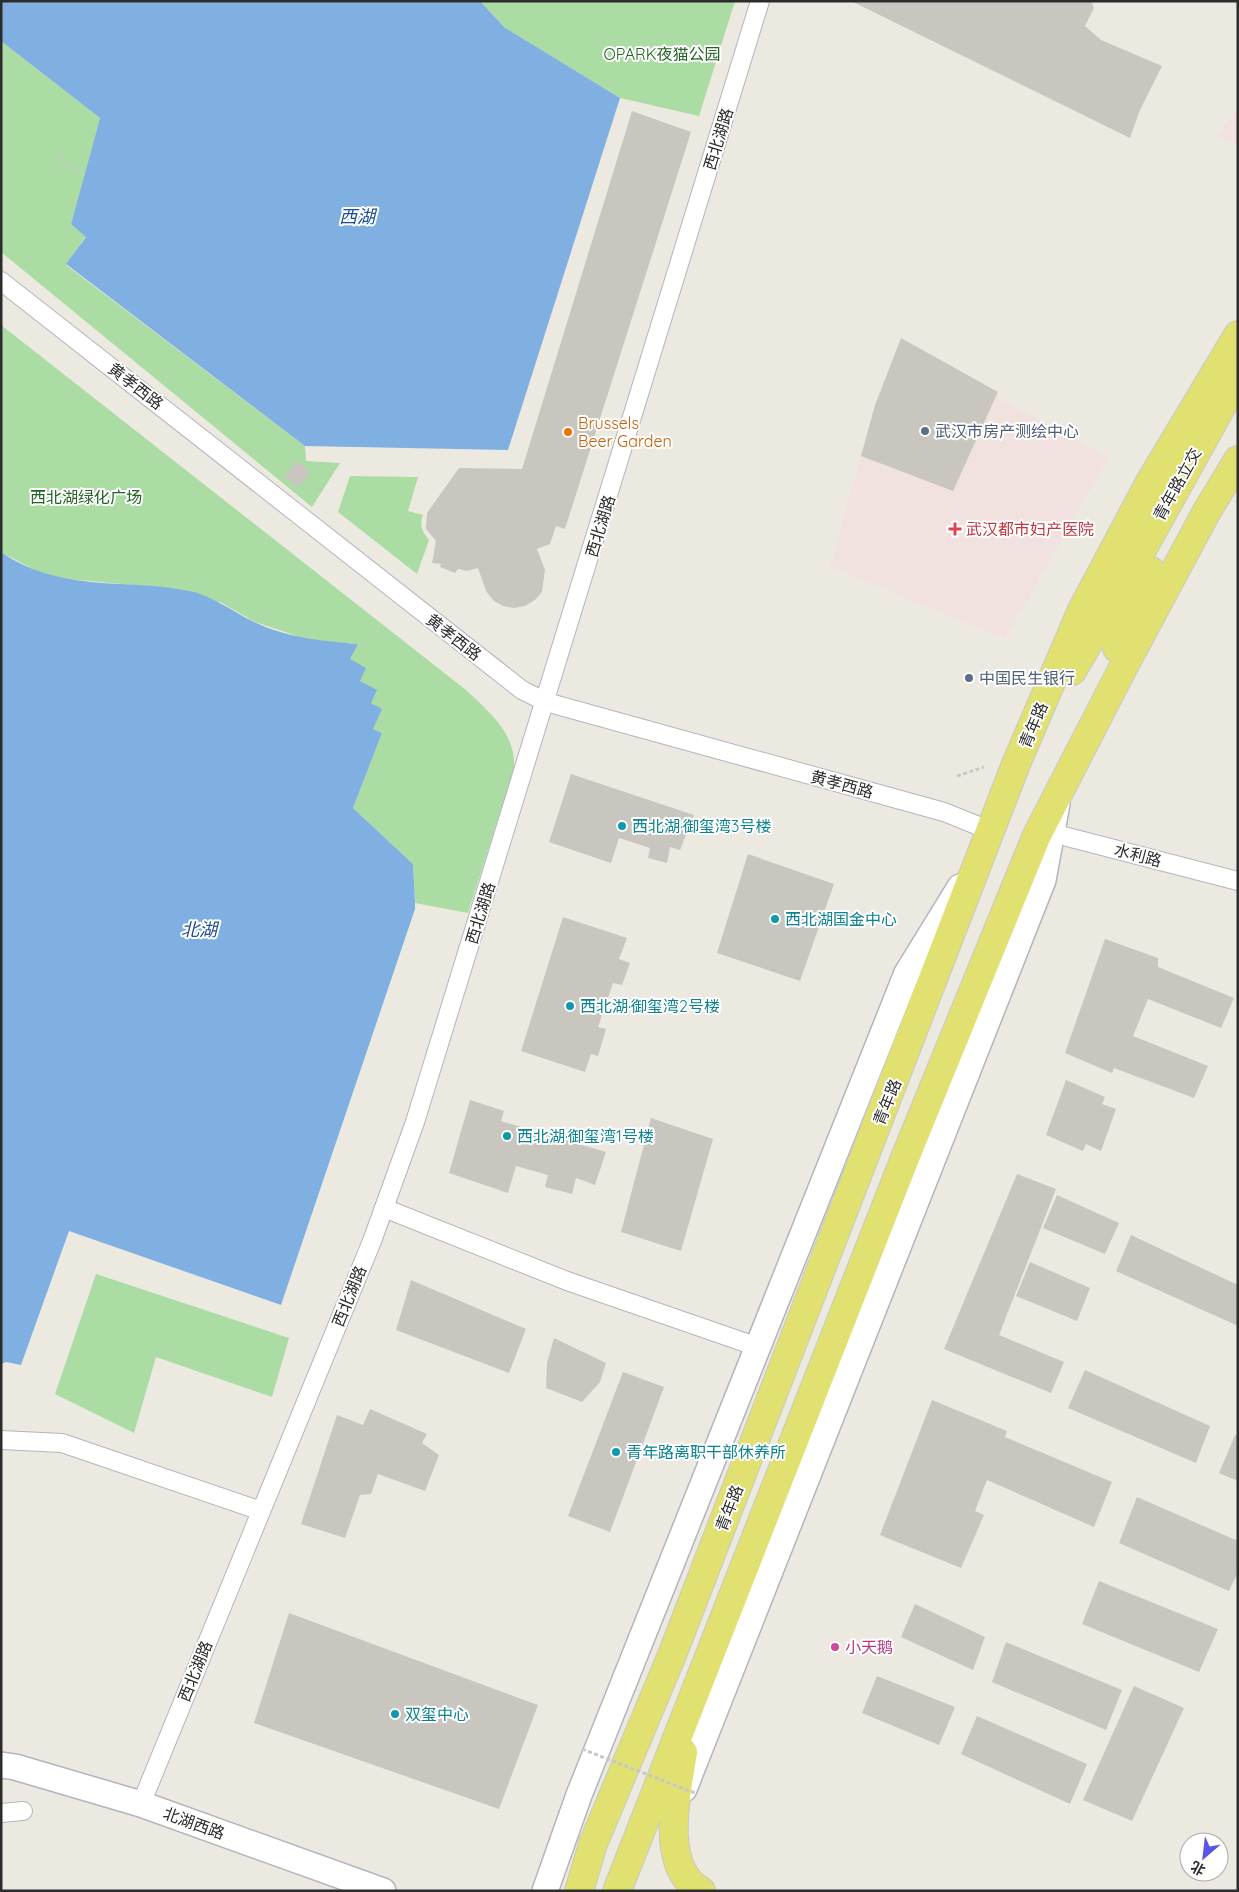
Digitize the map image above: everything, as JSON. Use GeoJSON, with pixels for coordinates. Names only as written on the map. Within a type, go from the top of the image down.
{"type":"FeatureCollection","features":[{"type":"Feature","properties":{"kind":"main road","name":"青年路"},"geometry":{"type":"LineString","coordinates":[[579,1891],[593,1844],[672,1655],[1016,764],[1082,610],[1150,482],[1238,335]]}},
{"type":"Feature","properties":{"kind":"main road","name":"青年路立交"},"geometry":{"type":"LineString","coordinates":[[1126,596],[1238,377]]}},
{"type":"Feature","properties":{"kind":"main road","name":"青年路立交"},"geometry":{"type":"LineString","coordinates":[[1126,596],[1238,413]]}},
{"type":"Feature","properties":{"kind":"main road"},"geometry":{"type":"LineString","coordinates":[[1065,779],[1207,511],[1238,460]]}},
{"type":"Feature","properties":{"kind":"main road"},"geometry":{"type":"LineString","coordinates":[[1016,764],[1126,596]]}},
{"type":"Feature","properties":{"kind":"main road"},"geometry":{"type":"LineString","coordinates":[[617,1891],[904,1158],[1045,834],[1126,596]]}},
{"type":"Feature","properties":{"kind":"main road"},"geometry":{"type":"LineString","coordinates":[[674,1814],[1043,880],[1045,834]]}},
{"type":"Feature","properties":{"kind":"main road"},"geometry":{"type":"LineString","coordinates":[[545,1891],[579,1795],[907,973],[987,840]]}},
{"type":"Feature","properties":{"kind":"main road"},"geometry":{"type":"LineString","coordinates":[[690,1706],[674,1814],[674,1847],[682,1867],[694,1886],[701,1891]]}},
{"type":"Feature","properties":{"kind":"main road","name":"北湖西路"},"geometry":{"type":"LineString","coordinates":[[1,1765],[15,1767],[141,1804],[383,1891]]}},
{"type":"Feature","properties":{"kind":"street","name":"西北湖路"},"geometry":{"type":"LineString","coordinates":[[141,1804],[384,1208],[415,1122],[546,702],[760,1]]}},
{"type":"Feature","properties":{"kind":"street","name":"黄孝西路"},"geometry":{"type":"LineString","coordinates":[[1,280],[515,684],[546,702],[944,812],[987,840]]}},
{"type":"Feature","properties":{"kind":"street","name":"水利路"},"geometry":{"type":"LineString","coordinates":[[1045,834],[1238,881]]}},
{"type":"Feature","properties":{"kind":"street"},"geometry":{"type":"LineString","coordinates":[[384,1208],[567,1281],[758,1347]]}},
{"type":"Feature","properties":{"kind":"street"},"geometry":{"type":"LineString","coordinates":[[1,1440],[62,1443],[261,1511]]}},
{"type":"Feature","properties":{"kind":"street"},"geometry":{"type":"LineString","coordinates":[[1,1814],[23,1811]]}},
{"type":"Feature","properties":{"kind":"path"},"geometry":{"type":"LineString","coordinates":[[59,157],[77,172]]}},
{"type":"Feature","properties":{"kind":"path"},"geometry":{"type":"LineString","coordinates":[[957,776],[984,767]]}},
{"type":"Feature","properties":{"kind":"path"},"geometry":{"type":"LineString","coordinates":[[582,1749],[695,1793]]}},
{"type":"Feature","properties":{"kind":"shaded area"},"geometry":{"type":"Polygon","coordinates":[[[1238,109],[1238,146],[1216,136],[1238,109]]]}},
{"type":"Feature","properties":{"kind":"shaded area","name":"武汉都市妇产医院"},"geometry":{"type":"Polygon","coordinates":[[[997,397],[1109,458],[1005,639],[830,567],[861,456],[953,491],[997,397]]]}},
{"type":"Feature","properties":{"kind":"green space","name":"OPARK夜猫公园"},"geometry":{"type":"Polygon","coordinates":[[[480,1],[735,1],[699,116],[620,98],[504,27],[480,1]]]}},
{"type":"Feature","properties":{"kind":"green space"},"geometry":{"type":"Polygon","coordinates":[[[1,41],[100,118],[71,224],[86,236],[66,265],[305,446],[306,461],[340,463],[312,507],[1,252],[1,41]]]}},
{"type":"Feature","properties":{"kind":"green space","name":"西北湖绿化广场"},"geometry":{"type":"Polygon","coordinates":[[[1,325],[466,690],[492,715],[511,744],[514,768],[468,913],[415,903],[413,864],[353,808],[382,733],[373,729],[381,709],[371,703],[350,659],[357,644],[309,640],[255,622],[222,603],[187,590],[68,579],[40,573],[1,552],[1,325]]]}},
{"type":"Feature","properties":{"kind":"green space"},"geometry":{"type":"Polygon","coordinates":[[[350,476],[418,477],[408,511],[423,515],[422,528],[429,540],[417,574],[338,512],[350,476]]]}},
{"type":"Feature","properties":{"kind":"green space"},"geometry":{"type":"Polygon","coordinates":[[[96,1274],[289,1338],[272,1397],[156,1357],[134,1433],[55,1394],[96,1274]]]}},
{"type":"Feature","properties":{"kind":"water","name":"西湖"},"geometry":{"type":"Polygon","coordinates":[[[1,1],[480,1],[504,27],[620,98],[508,450],[305,446],[66,264],[86,237],[71,224],[100,118],[1,41],[1,1]]]}},
{"type":"Feature","properties":{"kind":"water","name":"北湖"},"geometry":{"type":"Polygon","coordinates":[[[1,552],[23,565],[68,579],[161,587],[194,592],[212,599],[254,622],[280,632],[318,640],[358,644],[350,659],[366,668],[360,681],[377,690],[371,703],[382,709],[373,729],[382,733],[353,808],[413,864],[415,903],[415,909],[281,1305],[69,1231],[21,1365],[6,1362],[1,1364],[1,552]]]}},
{"type":"Feature","properties":{"kind":"building"},"geometry":{"type":"Polygon","coordinates":[[[851,1],[1091,1],[1094,8],[1085,26],[1101,40],[1162,66],[1140,110],[1130,138],[851,1]]]}},
{"type":"Feature","properties":{"kind":"building"},"geometry":{"type":"Polygon","coordinates":[[[632,111],[691,132],[565,529],[556,526],[550,544],[537,549],[545,570],[542,592],[535,600],[525,606],[514,608],[503,606],[494,601],[486,591],[478,568],[467,571],[458,569],[455,573],[440,567],[441,564],[432,563],[436,541],[426,529],[427,513],[459,468],[522,469],[632,111]]]}},
{"type":"Feature","properties":{"kind":"building","name":"武汉市房产测绘中心"},"geometry":{"type":"Polygon","coordinates":[[[901,338],[998,392],[953,491],[861,456],[875,405],[901,338]]]}},
{"type":"Feature","properties":{"kind":"building"},"geometry":{"type":"Polygon","coordinates":[[[297,461],[311,472],[298,488],[284,477],[297,461]]]}},
{"type":"Feature","properties":{"kind":"building","name":"西北湖·御玺湾3号楼"},"geometry":{"type":"Polygon","coordinates":[[[571,774],[694,815],[680,850],[670,847],[667,863],[648,858],[650,848],[619,838],[611,863],[549,842],[571,774]]]}},
{"type":"Feature","properties":{"kind":"building","name":"西北湖国金中心"},"geometry":{"type":"Polygon","coordinates":[[[748,854],[834,884],[800,981],[717,953],[748,854]]]}},
{"type":"Feature","properties":{"kind":"building","name":"西北湖·御玺湾2号楼"},"geometry":{"type":"Polygon","coordinates":[[[563,917],[627,938],[619,959],[630,963],[622,985],[613,983],[598,1027],[606,1029],[598,1056],[591,1054],[585,1072],[521,1051],[563,917]]]}},
{"type":"Feature","properties":{"kind":"building"},"geometry":{"type":"Polygon","coordinates":[[[1105,939],[1158,958],[1158,967],[1234,998],[1221,1028],[1148,999],[1133,1036],[1208,1066],[1194,1098],[1114,1068],[1112,1073],[1065,1053],[1105,939]]]}},
{"type":"Feature","properties":{"kind":"building"},"geometry":{"type":"Polygon","coordinates":[[[1066,1080],[1105,1097],[1102,1104],[1116,1109],[1101,1151],[1086,1144],[1083,1151],[1046,1135],[1066,1080]]]}},
{"type":"Feature","properties":{"kind":"building","name":"西北湖·御玺湾1号楼"},"geometry":{"type":"Polygon","coordinates":[[[470,1100],[504,1111],[501,1121],[606,1152],[595,1185],[576,1178],[572,1194],[545,1187],[548,1175],[516,1166],[508,1193],[449,1173],[470,1100]]]}},
{"type":"Feature","properties":{"kind":"building"},"geometry":{"type":"Polygon","coordinates":[[[651,1118],[713,1139],[681,1251],[621,1232],[651,1118]]]}},
{"type":"Feature","properties":{"kind":"building"},"geometry":{"type":"Polygon","coordinates":[[[1017,1174],[1056,1189],[999,1335],[1064,1362],[1051,1393],[944,1349],[1017,1174]]]}},
{"type":"Feature","properties":{"kind":"building"},"geometry":{"type":"Polygon","coordinates":[[[1057,1195],[1119,1223],[1105,1254],[1043,1228],[1057,1195]]]}},
{"type":"Feature","properties":{"kind":"building"},"geometry":{"type":"Polygon","coordinates":[[[1131,1235],[1238,1285],[1238,1326],[1116,1271],[1131,1235]]]}},
{"type":"Feature","properties":{"kind":"building"},"geometry":{"type":"Polygon","coordinates":[[[1030,1262],[1090,1288],[1077,1321],[1016,1296],[1030,1262]]]}},
{"type":"Feature","properties":{"kind":"building"},"geometry":{"type":"Polygon","coordinates":[[[411,1280],[526,1329],[509,1373],[396,1330],[411,1280]]]}},
{"type":"Feature","properties":{"kind":"building"},"geometry":{"type":"Polygon","coordinates":[[[554,1338],[606,1363],[600,1382],[582,1402],[546,1388],[547,1363],[554,1338]]]}},
{"type":"Feature","properties":{"kind":"building"},"geometry":{"type":"Polygon","coordinates":[[[1085,1370],[1210,1426],[1196,1463],[1068,1408],[1085,1370]]]}},
{"type":"Feature","properties":{"kind":"building","name":"青年路离职干部休养所"},"geometry":{"type":"Polygon","coordinates":[[[623,1372],[664,1387],[610,1532],[568,1516],[623,1372]]]}},
{"type":"Feature","properties":{"kind":"building"},"geometry":{"type":"Polygon","coordinates":[[[932,1400],[1007,1431],[1005,1437],[1112,1482],[1094,1527],[987,1480],[975,1511],[984,1515],[961,1568],[880,1535],[932,1400]]]}},
{"type":"Feature","properties":{"kind":"building"},"geometry":{"type":"Polygon","coordinates":[[[370,1409],[427,1434],[422,1443],[439,1455],[425,1491],[378,1474],[371,1494],[360,1495],[345,1538],[301,1524],[337,1415],[363,1425],[370,1409]]]}},
{"type":"Feature","properties":{"kind":"building"},"geometry":{"type":"Polygon","coordinates":[[[1235,1435],[1238,1436],[1238,1481],[1219,1473],[1235,1435]]]}},
{"type":"Feature","properties":{"kind":"building"},"geometry":{"type":"Polygon","coordinates":[[[1137,1497],[1238,1541],[1238,1572],[1229,1591],[1119,1543],[1137,1497]]]}},
{"type":"Feature","properties":{"kind":"building"},"geometry":{"type":"Polygon","coordinates":[[[1099,1581],[1218,1629],[1199,1672],[1082,1624],[1099,1581]]]}},
{"type":"Feature","properties":{"kind":"building"},"geometry":{"type":"Polygon","coordinates":[[[915,1604],[985,1637],[973,1670],[901,1637],[915,1604]]]}},
{"type":"Feature","properties":{"kind":"building","name":"双玺中心"},"geometry":{"type":"Polygon","coordinates":[[[289,1613],[538,1705],[499,1809],[254,1723],[289,1613]]]}},
{"type":"Feature","properties":{"kind":"building"},"geometry":{"type":"Polygon","coordinates":[[[1006,1642],[1122,1690],[1106,1730],[992,1682],[1006,1642]]]}},
{"type":"Feature","properties":{"kind":"building"},"geometry":{"type":"Polygon","coordinates":[[[877,1676],[955,1707],[939,1745],[862,1713],[877,1676]]]}},
{"type":"Feature","properties":{"kind":"building"},"geometry":{"type":"Polygon","coordinates":[[[1134,1686],[1184,1708],[1132,1821],[1083,1800],[1134,1686]]]}},
{"type":"Feature","properties":{"kind":"building"},"geometry":{"type":"Polygon","coordinates":[[[977,1716],[1087,1764],[1070,1804],[961,1754],[977,1716]]]}},
{"type":"Feature","properties":{"kind":"place","name":"武汉市房产测绘中心"},"geometry":{"type":"Point","coordinates":[925,431]}},
{"type":"Feature","properties":{"kind":"place","name":"Brussels Beer Garden"},"geometry":{"type":"Point","coordinates":[568,432]}},
{"type":"Feature","properties":{"kind":"place","name":"武汉都市妇产医院"},"geometry":{"type":"Point","coordinates":[955,529]}},
{"type":"Feature","properties":{"kind":"place","name":"中国民生银行"},"geometry":{"type":"Point","coordinates":[969,678]}},
{"type":"Feature","properties":{"kind":"place","name":"西北湖·御玺湾3号楼"},"geometry":{"type":"Point","coordinates":[622,826]}},
{"type":"Feature","properties":{"kind":"place","name":"西北湖国金中心"},"geometry":{"type":"Point","coordinates":[775,919]}},
{"type":"Feature","properties":{"kind":"place","name":"西北湖·御玺湾2号楼"},"geometry":{"type":"Point","coordinates":[570,1006]}},
{"type":"Feature","properties":{"kind":"place","name":"西北湖·御玺湾1号楼"},"geometry":{"type":"Point","coordinates":[507,1136]}},
{"type":"Feature","properties":{"kind":"place","name":"青年路离职干部休养所"},"geometry":{"type":"Point","coordinates":[616,1452]}},
{"type":"Feature","properties":{"kind":"place","name":"小天鹅"},"geometry":{"type":"Point","coordinates":[835,1647]}},
{"type":"Feature","properties":{"kind":"place","name":"双玺中心"},"geometry":{"type":"Point","coordinates":[395,1714]}}]}
